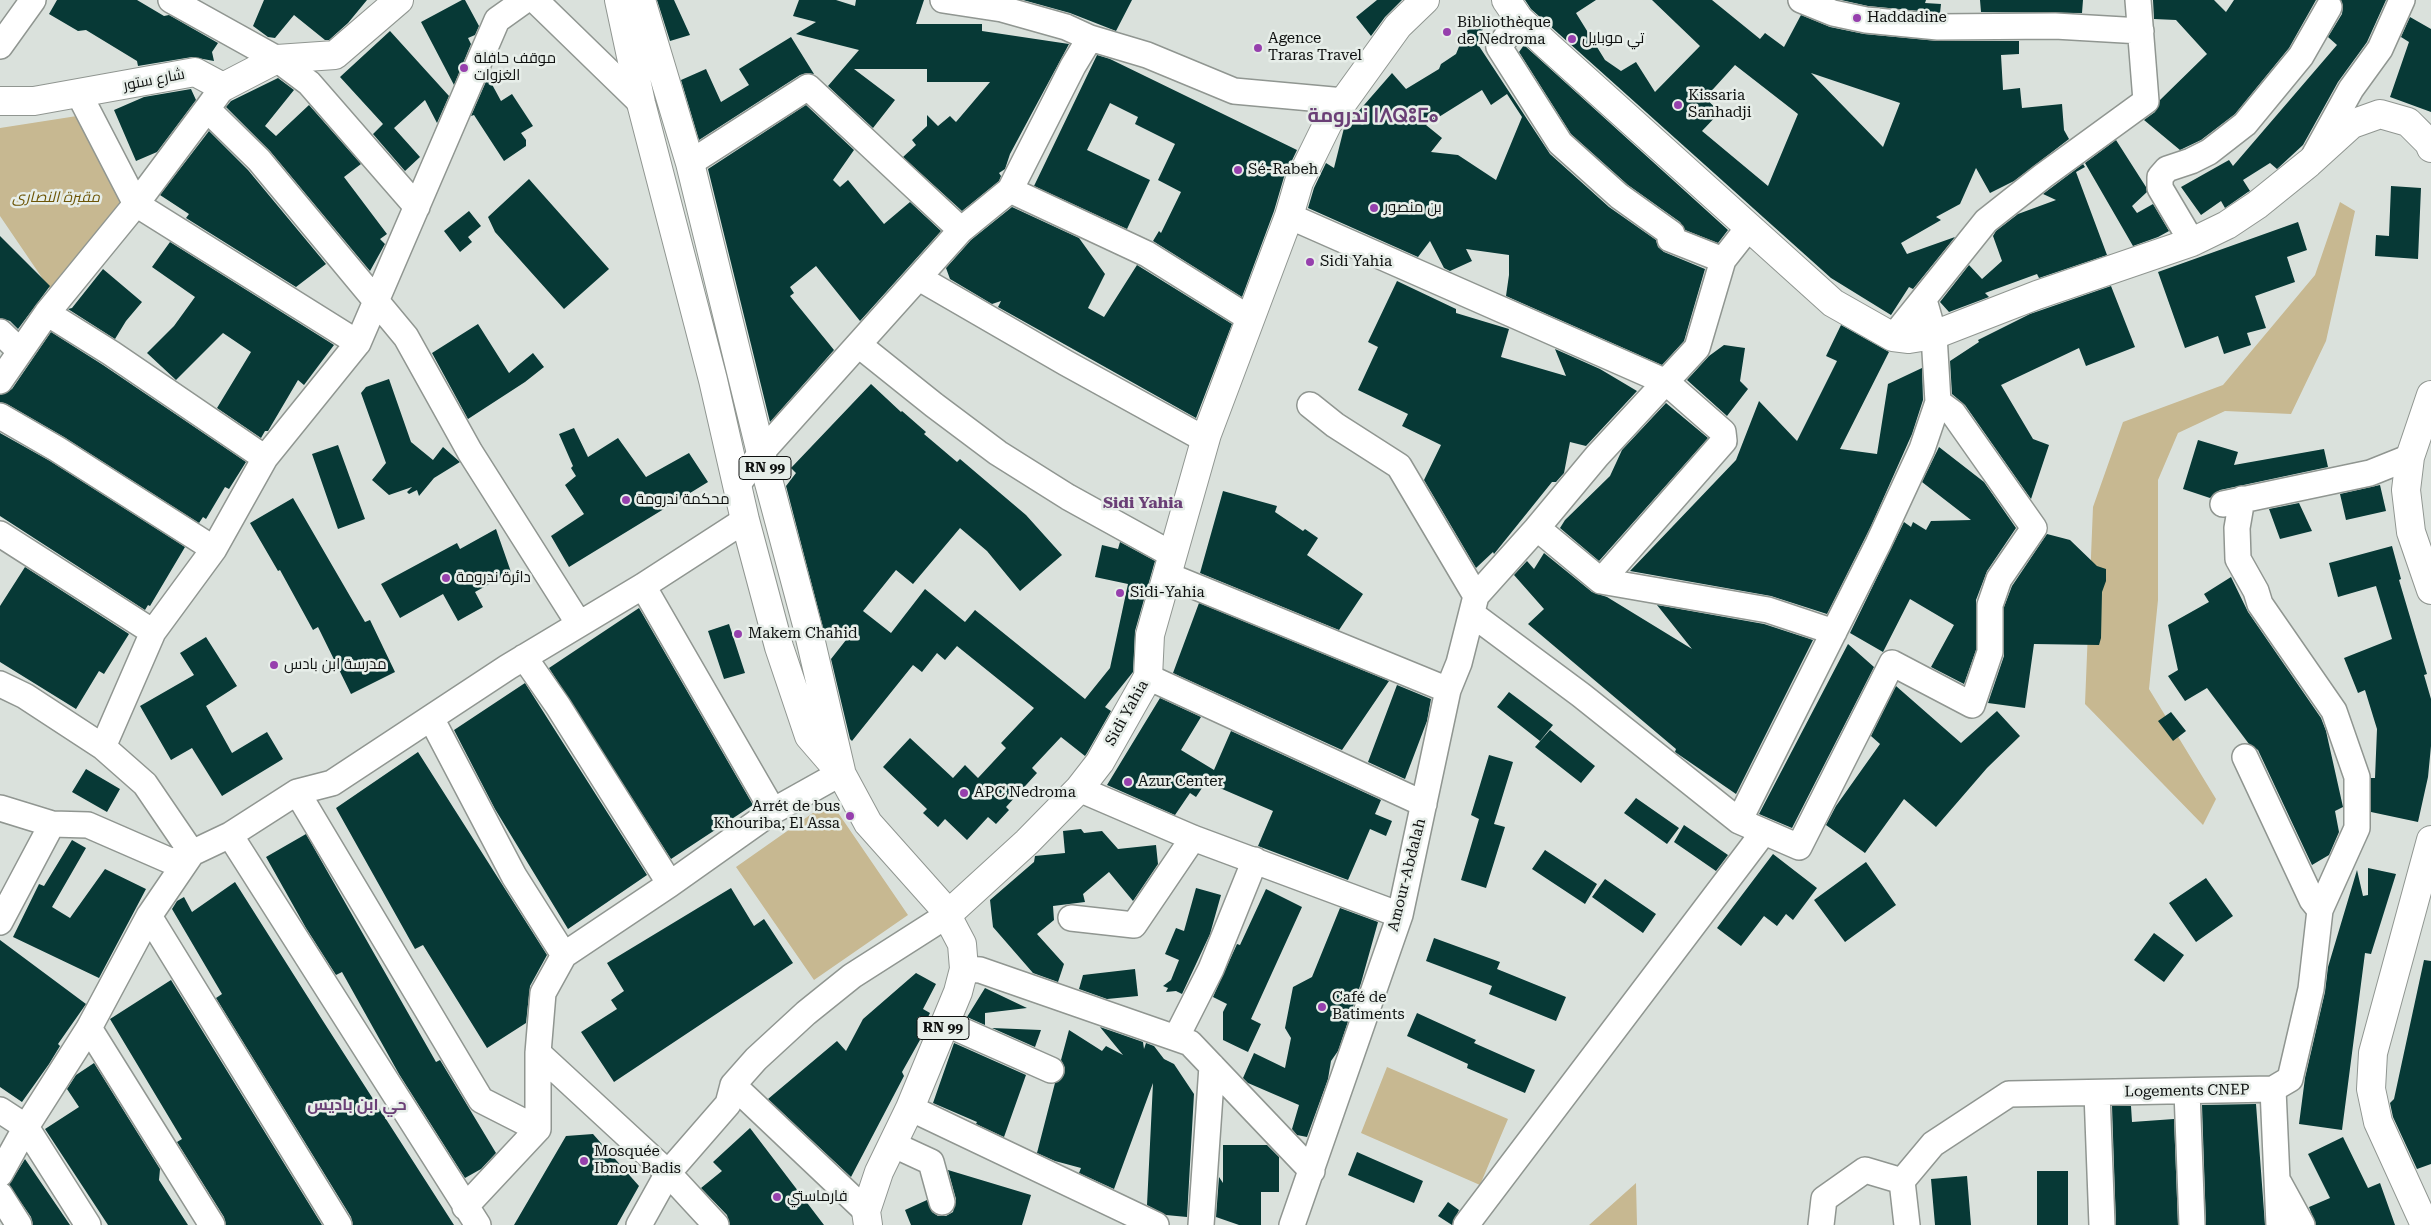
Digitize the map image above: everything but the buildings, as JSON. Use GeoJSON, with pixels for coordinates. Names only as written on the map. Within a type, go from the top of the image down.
{"type":"FeatureCollection","features":[{"type":"Feature","properties":{"kind":"main road"},"geometry":{"type":"LineString","coordinates":[[223,86],[278,59],[335,55],[399,0]]}},
{"type":"Feature","properties":{"kind":"main road","name":"RN 99"},"geometry":{"type":"LineString","coordinates":[[618,0],[640,103],[738,484],[745,520],[779,647],[809,736],[841,773],[868,823],[942,906],[962,944],[964,968],[945,1023],[910,1108],[879,1172],[867,1218]]}},
{"type":"Feature","properties":{"kind":"main road","name":"RN 99"},"geometry":{"type":"LineString","coordinates":[[641,0],[690,163],[761,453],[808,625],[841,773]]}},
{"type":"Feature","properties":{"kind":"main road","name":"Sidi Yahia"},"geometry":{"type":"LineString","coordinates":[[946,916],[1027,842],[1079,789],[1100,762],[1148,677],[1150,635],[1206,440],[1249,318],[1290,216],[1300,182],[1328,123],[1398,26],[1425,0]]}},
{"type":"Feature","properties":{"kind":"main road"},"geometry":{"type":"LineString","coordinates":[[1513,9],[1832,303],[1893,337],[1908,339],[1934,335],[2037,295],[2192,242],[2227,225],[2257,205],[2309,163],[2352,124],[2380,114],[2408,122],[2429,143],[2431,148]]}},
{"type":"Feature","properties":{"kind":"main road","name":"شارع ستور"},"geometry":{"type":"LineString","coordinates":[[0,101],[34,102],[195,72],[223,86]]}},
{"type":"Feature","properties":{"kind":"main road"},"geometry":{"type":"LineString","coordinates":[[2431,395],[2410,457],[2406,490],[2411,532],[2431,590]]}},
{"type":"Feature","properties":{"kind":"main road"},"geometry":{"type":"LineString","coordinates":[[2425,1225],[2378,1122],[2371,1089],[2373,1053],[2431,840]]}},
{"type":"Feature","properties":{"kind":"street"},"geometry":{"type":"LineString","coordinates":[[0,46],[33,0]]}},
{"type":"Feature","properties":{"kind":"street"},"geometry":{"type":"LineString","coordinates":[[171,0],[278,59],[309,83],[417,207]]}},
{"type":"Feature","properties":{"kind":"street"},"geometry":{"type":"LineString","coordinates":[[103,747],[153,632],[214,549],[265,458],[358,343],[497,20],[525,0]]}},
{"type":"Feature","properties":{"kind":"street"},"geometry":{"type":"LineString","coordinates":[[535,0],[640,103]]}},
{"type":"Feature","properties":{"kind":"street"},"geometry":{"type":"LineString","coordinates":[[943,0],[1002,9],[1066,27],[1090,38],[1147,55],[1234,91],[1344,101]]}},
{"type":"Feature","properties":{"kind":"street"},"geometry":{"type":"LineString","coordinates":[[1801,0],[1833,13],[1866,20],[1938,27],[2055,26],[2142,31]]}},
{"type":"Feature","properties":{"kind":"street"},"geometry":{"type":"LineString","coordinates":[[1893,337],[1986,221],[2043,176],[2146,101],[2142,31],[2138,0]]}},
{"type":"Feature","properties":{"kind":"street"},"geometry":{"type":"LineString","coordinates":[[2309,163],[2351,89],[2380,50],[2402,0]]}},
{"type":"Feature","properties":{"kind":"street"},"geometry":{"type":"LineString","coordinates":[[2192,242],[2160,188],[2160,177],[2167,169],[2192,161],[2209,152],[2245,124],[2301,56],[2329,7]]}},
{"type":"Feature","properties":{"kind":"street"},"geometry":{"type":"LineString","coordinates":[[1513,9],[1499,47],[1560,143],[1619,196],[1672,234],[1670,239],[1723,260]]}},
{"type":"Feature","properties":{"kind":"street"},"geometry":{"type":"LineString","coordinates":[[738,484],[761,453],[860,345],[961,230],[1010,190],[1073,66],[1090,38]]}},
{"type":"Feature","properties":{"kind":"street"},"geometry":{"type":"LineString","coordinates":[[0,381],[47,314],[136,204],[223,86]]}},
{"type":"Feature","properties":{"kind":"street"},"geometry":{"type":"LineString","coordinates":[[690,163],[808,87],[961,230]]}},
{"type":"Feature","properties":{"kind":"street"},"geometry":{"type":"LineString","coordinates":[[79,94],[136,204],[358,343]]}},
{"type":"Feature","properties":{"kind":"street"},"geometry":{"type":"LineString","coordinates":[[207,109],[259,160],[313,228],[406,337],[470,452],[579,624]]}},
{"type":"Feature","properties":{"kind":"street"},"geometry":{"type":"LineString","coordinates":[[1010,190],[1147,254],[1249,318]]}},
{"type":"Feature","properties":{"kind":"street"},"geometry":{"type":"LineString","coordinates":[[1290,216],[1666,382],[1723,432],[1724,441],[1601,581]]}},
{"type":"Feature","properties":{"kind":"street"},"geometry":{"type":"LineString","coordinates":[[1474,605],[1597,456],[1697,348],[1723,260],[1749,227]]}},
{"type":"Feature","properties":{"kind":"street"},"geometry":{"type":"LineString","coordinates":[[919,278],[1113,390],[1206,440]]}},
{"type":"Feature","properties":{"kind":"street"},"geometry":{"type":"LineString","coordinates":[[1739,821],[1834,632],[1922,449],[1938,402],[1934,335],[1924,300]]}},
{"type":"Feature","properties":{"kind":"street"},"geometry":{"type":"LineString","coordinates":[[47,314],[111,353],[265,458]]}},
{"type":"Feature","properties":{"kind":"street"},"geometry":{"type":"LineString","coordinates":[[0,332],[20,351]]}},
{"type":"Feature","properties":{"kind":"street"},"geometry":{"type":"LineString","coordinates":[[860,345],[934,405],[998,453],[1170,565],[1448,690]]}},
{"type":"Feature","properties":{"kind":"street"},"geometry":{"type":"LineString","coordinates":[[1310,405],[1335,425],[1399,466],[1474,605],[1581,695],[1739,821],[1799,847],[1892,663],[1972,705],[1990,652],[1990,605],[1999,579],[2034,528],[1953,413],[1938,402]]}},
{"type":"Feature","properties":{"kind":"street"},"geometry":{"type":"LineString","coordinates":[[0,416],[57,449],[214,549]]}},
{"type":"Feature","properties":{"kind":"street"},"geometry":{"type":"LineString","coordinates":[[2279,1225],[2274,1089],[2290,1078],[2311,989],[2320,910],[2357,828],[2357,776],[2334,711],[2260,604],[2256,591],[2238,559],[2237,528],[2232,502],[2370,473],[2410,457]]}},
{"type":"Feature","properties":{"kind":"street"},"geometry":{"type":"LineString","coordinates":[[0,808],[52,824],[88,825],[173,862],[230,835],[297,792],[332,783],[524,657],[643,586],[745,520]]}},
{"type":"Feature","properties":{"kind":"street"},"geometry":{"type":"LineString","coordinates":[[1537,528],[1601,581],[1768,610],[1834,632]]}},
{"type":"Feature","properties":{"kind":"street"},"geometry":{"type":"LineString","coordinates":[[0,534],[153,632]]}},
{"type":"Feature","properties":{"kind":"street"},"geometry":{"type":"LineString","coordinates":[[643,586],[773,811]]}},
{"type":"Feature","properties":{"kind":"street","name":"Amour-Abdalah"},"geometry":{"type":"LineString","coordinates":[[1292,1225],[1400,915],[1448,690],[1459,664],[1474,605]]}},
{"type":"Feature","properties":{"kind":"street"},"geometry":{"type":"LineString","coordinates":[[524,657],[558,706],[670,884]]}},
{"type":"Feature","properties":{"kind":"street"},"geometry":{"type":"LineString","coordinates":[[1148,677],[1157,683],[1424,804]]}},
{"type":"Feature","properties":{"kind":"street"},"geometry":{"type":"LineString","coordinates":[[0,684],[25,696],[103,747],[145,784],[192,853]]}},
{"type":"Feature","properties":{"kind":"street"},"geometry":{"type":"LineString","coordinates":[[431,718],[514,876],[564,955]]}},
{"type":"Feature","properties":{"kind":"street"},"geometry":{"type":"LineString","coordinates":[[2245,757],[2312,900],[2320,910]]}},
{"type":"Feature","properties":{"kind":"street"},"geometry":{"type":"LineString","coordinates":[[230,835],[472,1216],[538,1130],[538,1053],[542,993],[564,955],[670,884],[773,811],[841,773]]}},
{"type":"Feature","properties":{"kind":"street"},"geometry":{"type":"LineString","coordinates":[[1079,789],[1193,838],[1400,915]]}},
{"type":"Feature","properties":{"kind":"street"},"geometry":{"type":"LineString","coordinates":[[297,792],[481,1100],[538,1130]]}},
{"type":"Feature","properties":{"kind":"street"},"geometry":{"type":"LineString","coordinates":[[0,922],[52,824]]}},
{"type":"Feature","properties":{"kind":"street"},"geometry":{"type":"LineString","coordinates":[[1466,1225],[1763,833]]}},
{"type":"Feature","properties":{"kind":"street"},"geometry":{"type":"LineString","coordinates":[[1071,918],[1134,925],[1193,838]]}},
{"type":"Feature","properties":{"kind":"street"},"geometry":{"type":"LineString","coordinates":[[0,1174],[26,1127],[89,1028],[149,916],[192,853]]}},
{"type":"Feature","properties":{"kind":"street"},"geometry":{"type":"LineString","coordinates":[[1176,1038],[1211,969],[1256,860]]}},
{"type":"Feature","properties":{"kind":"street"},"geometry":{"type":"LineString","coordinates":[[149,916],[339,1225]]}},
{"type":"Feature","properties":{"kind":"street"},"geometry":{"type":"LineString","coordinates":[[639,1225],[668,1173],[728,1104],[733,1085],[756,1059],[806,1013],[852,976],[946,916]]}},
{"type":"Feature","properties":{"kind":"street"},"geometry":{"type":"LineString","coordinates":[[964,968],[980,970],[1190,1043],[1312,1170]]}},
{"type":"Feature","properties":{"kind":"street"},"geometry":{"type":"LineString","coordinates":[[945,1023],[1051,1070]]}},
{"type":"Feature","properties":{"kind":"street"},"geometry":{"type":"LineString","coordinates":[[89,1028],[212,1225]]}},
{"type":"Feature","properties":{"kind":"street"},"geometry":{"type":"LineString","coordinates":[[538,1053],[668,1173],[716,1225]]}},
{"type":"Feature","properties":{"kind":"street"},"geometry":{"type":"LineString","coordinates":[[1201,1225],[1212,1066]]}},
{"type":"Feature","properties":{"kind":"street"},"geometry":{"type":"LineString","coordinates":[[733,1085],[867,1218]]}},
{"type":"Feature","properties":{"kind":"street","name":"Logements CNEP"},"geometry":{"type":"LineString","coordinates":[[1902,1181],[1933,1144],[2009,1094],[2274,1089]]}},
{"type":"Feature","properties":{"kind":"street"},"geometry":{"type":"LineString","coordinates":[[2187,1091],[2192,1225]]}},
{"type":"Feature","properties":{"kind":"street"},"geometry":{"type":"LineString","coordinates":[[2097,1093],[2102,1225]]}},
{"type":"Feature","properties":{"kind":"street"},"geometry":{"type":"LineString","coordinates":[[910,1108],[1156,1225]]}},
{"type":"Feature","properties":{"kind":"street"},"geometry":{"type":"LineString","coordinates":[[0,1110],[26,1127],[88,1225]]}},
{"type":"Feature","properties":{"kind":"street"},"geometry":{"type":"LineString","coordinates":[[892,1144],[931,1162],[942,1202]]}},
{"type":"Feature","properties":{"kind":"street"},"geometry":{"type":"LineString","coordinates":[[1821,1225],[1824,1199],[1865,1170],[1902,1181],[1907,1225]]}},
{"type":"Feature","properties":{"kind":"street"},"geometry":{"type":"LineString","coordinates":[[2277,1179],[2302,1225]]}},
{"type":"Feature","properties":{"kind":"street"},"geometry":{"type":"LineString","coordinates":[[0,1195],[19,1225]]}},
{"type":"Feature","properties":{"kind":"green space","name":"مقبرة النصارى"},"geometry":{"type":"Polygon","coordinates":[[[77,116],[123,206],[51,291],[0,216],[0,128],[77,116]]]}},
{"type":"Feature","properties":{"kind":"green space"},"geometry":{"type":"Polygon","coordinates":[[[2340,202],[2355,211],[2326,341],[2291,414],[2225,411],[2178,433],[2158,480],[2158,600],[2149,689],[2216,799],[2203,825],[2085,704],[2093,507],[2123,422],[2223,385],[2315,275],[2340,202]]]}},
{"type":"Feature","properties":{"kind":"green space"},"geometry":{"type":"Polygon","coordinates":[[[830,801],[908,915],[814,980],[736,867],[830,801]]]}},
{"type":"Feature","properties":{"kind":"green space"},"geometry":{"type":"Polygon","coordinates":[[[1387,1067],[1508,1119],[1480,1185],[1361,1133],[1387,1067]]]}},
{"type":"Feature","properties":{"kind":"green space"},"geometry":{"type":"Polygon","coordinates":[[[1636,1183],[1637,1225],[1589,1225],[1636,1183]]]}},
{"type":"Feature","properties":{"kind":"place","name":"Haddadine"},"geometry":{"type":"Point","coordinates":[1857,18]}},
{"type":"Feature","properties":{"kind":"place","name":"Bibliothèque de Nedroma"},"geometry":{"type":"Point","coordinates":[1447,32]}},
{"type":"Feature","properties":{"kind":"place","name":"تي موبايل"},"geometry":{"type":"Point","coordinates":[1572,39]}},
{"type":"Feature","properties":{"kind":"place","name":"Agence Traras Travel"},"geometry":{"type":"Point","coordinates":[1258,48]}},
{"type":"Feature","properties":{"kind":"place","name":"موقف حافلة الغزوات"},"geometry":{"type":"Point","coordinates":[464,68]}},
{"type":"Feature","properties":{"kind":"place","name":"Kissaria Sanhadji"},"geometry":{"type":"Point","coordinates":[1678,105]}},
{"type":"Feature","properties":{"kind":"place","name":"Sé-Rabeh"},"geometry":{"type":"Point","coordinates":[1238,170]}},
{"type":"Feature","properties":{"kind":"place","name":"بن منصور"},"geometry":{"type":"Point","coordinates":[1374,208]}},
{"type":"Feature","properties":{"kind":"place","name":"Sidi Yahia"},"geometry":{"type":"Point","coordinates":[1310,262]}},
{"type":"Feature","properties":{"kind":"place","name":"محكمة ندرومة"},"geometry":{"type":"Point","coordinates":[626,500]}},
{"type":"Feature","properties":{"kind":"place","name":"دائرة ندرومة"},"geometry":{"type":"Point","coordinates":[446,578]}},
{"type":"Feature","properties":{"kind":"place","name":"Sidi-Yahia"},"geometry":{"type":"Point","coordinates":[1120,593]}},
{"type":"Feature","properties":{"kind":"place","name":"Makem Chahid"},"geometry":{"type":"Point","coordinates":[738,634]}},
{"type":"Feature","properties":{"kind":"place","name":"مدرسة ابن بادس"},"geometry":{"type":"Point","coordinates":[274,665]}},
{"type":"Feature","properties":{"kind":"place","name":"Azur Center"},"geometry":{"type":"Point","coordinates":[1128,782]}},
{"type":"Feature","properties":{"kind":"place","name":"APC Nedroma"},"geometry":{"type":"Point","coordinates":[964,793]}},
{"type":"Feature","properties":{"kind":"place","name":"Arrét de bus Khouriba, El Assa"},"geometry":{"type":"Point","coordinates":[850,816]}},
{"type":"Feature","properties":{"kind":"place","name":"Café de Batiments"},"geometry":{"type":"Point","coordinates":[1322,1007]}},
{"type":"Feature","properties":{"kind":"place","name":"Mosquée Ibnou Badis"},"geometry":{"type":"Point","coordinates":[584,1161]}},
{"type":"Feature","properties":{"kind":"place","name":"فارماستي"},"geometry":{"type":"Point","coordinates":[777,1197]}},
{"type":"Feature","properties":{"kind":"district","name":"ندرومة ⵏⴷⵕⵓⵎⴰ"},"geometry":{"type":"Point","coordinates":[1373,116]}},
{"type":"Feature","properties":{"kind":"district","name":"Sidi Yahia"},"geometry":{"type":"Point","coordinates":[1143,503]}},
{"type":"Feature","properties":{"kind":"district","name":"حي ابن باديس"},"geometry":{"type":"Point","coordinates":[357,1105]}}]}
